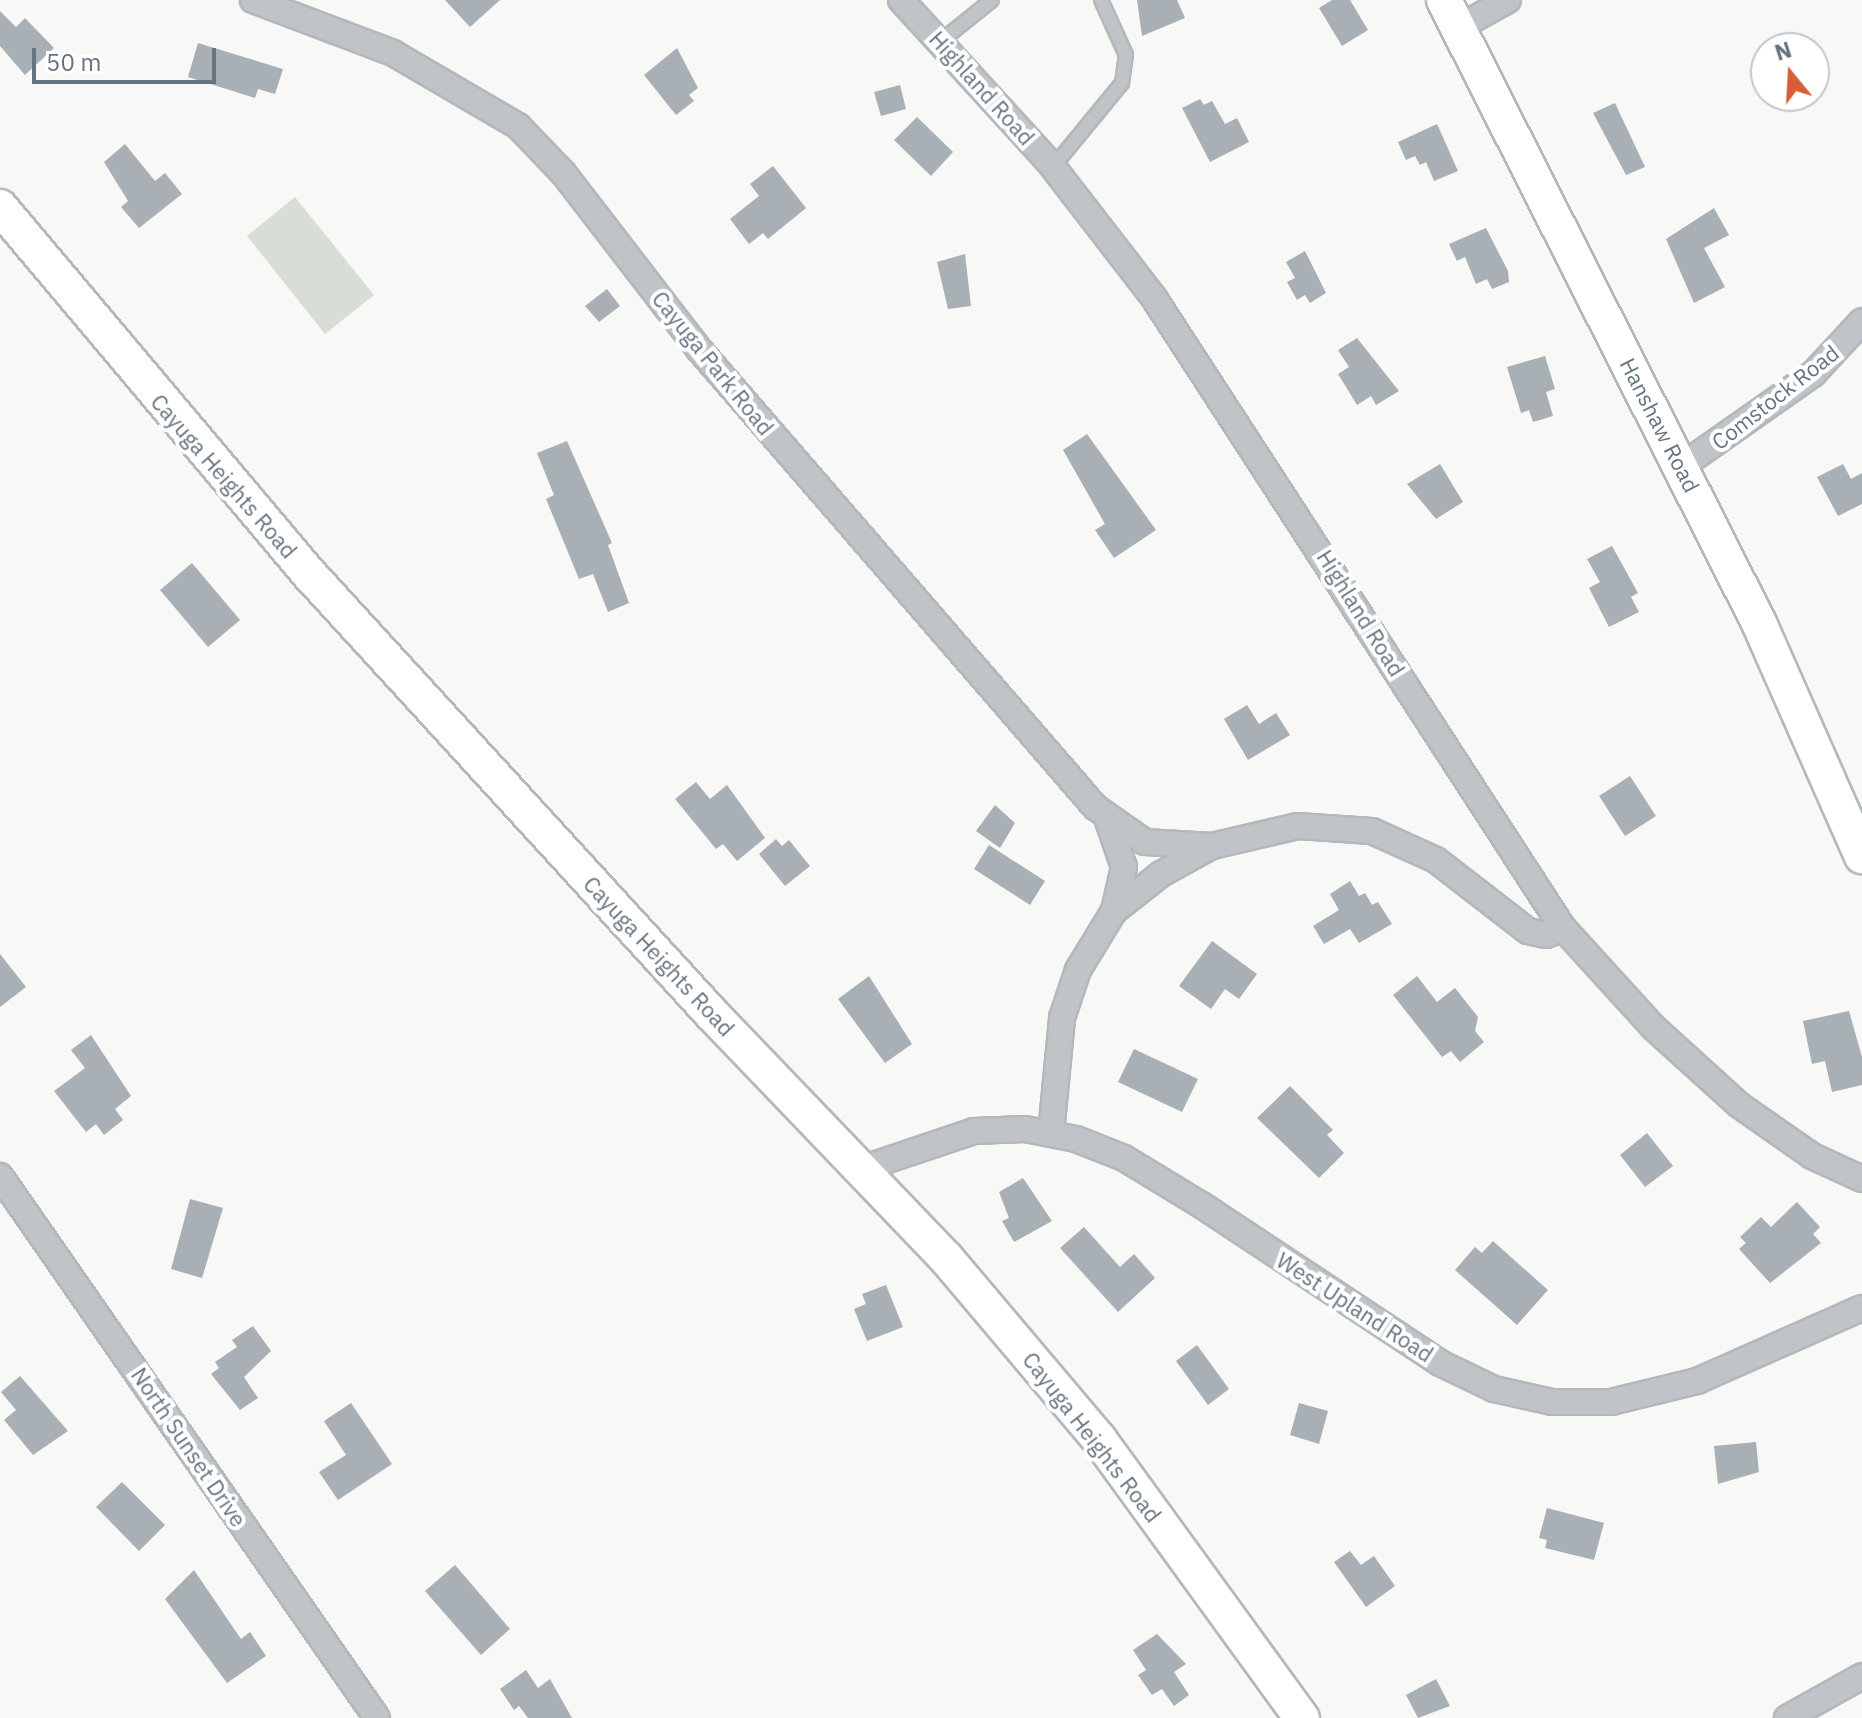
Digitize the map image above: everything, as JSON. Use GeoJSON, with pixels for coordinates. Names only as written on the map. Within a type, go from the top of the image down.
{"type":"FeatureCollection","features":[{"type":"Feature","properties":{"kind":"street","name":"Cayuga Park Road"},"geometry":{"type":"LineString","coordinates":[[253,0],[393,53],[476,98],[542,149],[697,347],[1107,818],[1145,842],[1212,846]]}},
{"type":"Feature","properties":{"kind":"street","name":"Highland Road"},"geometry":{"type":"LineString","coordinates":[[901,0],[1053,167],[1154,298],[1276,477],[1563,928],[1653,1027],[1739,1105],[1812,1156],[1862,1179]]}},
{"type":"Feature","properties":{"kind":"street"},"geometry":{"type":"LineString","coordinates":[[1451,14],[1508,0]]}},
{"type":"Feature","properties":{"kind":"street","name":"Hanshaw Road"},"geometry":{"type":"LineString","coordinates":[[1451,14],[1682,466],[1799,707],[1862,856]]}},
{"type":"Feature","properties":{"kind":"street","name":"Cayuga Heights Road"},"geometry":{"type":"LineString","coordinates":[[0,207],[312,577],[946,1258],[1099,1439],[1302,1718]]}},
{"type":"Feature","properties":{"kind":"street","name":"Comstock Road"},"geometry":{"type":"LineString","coordinates":[[1682,466],[1813,374],[1862,321]]}},
{"type":"Feature","properties":{"kind":"street","name":"Cayuga Park Road"},"geometry":{"type":"LineString","coordinates":[[1107,818],[1124,867],[1114,911]]}},
{"type":"Feature","properties":{"kind":"street"},"geometry":{"type":"LineString","coordinates":[[1051,1133],[1062,1018],[1078,970],[1114,911],[1161,874],[1212,846],[1298,826],[1372,831],[1436,860],[1528,931],[1546,935],[1563,928]]}},
{"type":"Feature","properties":{"kind":"street","name":"West Upland Road"},"geometry":{"type":"LineString","coordinates":[[861,1169],[906,1148],[974,1131],[1051,1133],[1124,1158],[1440,1363],[1523,1397],[1581,1404],[1640,1397],[1697,1381],[1862,1308]]}},
{"type":"Feature","properties":{"kind":"street","name":"North Sunset Drive"},"geometry":{"type":"LineString","coordinates":[[0,1176],[377,1718]]}},
{"type":"Feature","properties":{"kind":"street"},"geometry":{"type":"LineString","coordinates":[[1787,1718],[1862,1676]]}},
{"type":"Feature","properties":{"kind":"lane"},"geometry":{"type":"LineString","coordinates":[[941,41],[992,0]]}},
{"type":"Feature","properties":{"kind":"lane"},"geometry":{"type":"LineString","coordinates":[[1053,167],[1122,83],[1126,55],[1101,0]]}},
{"type":"Feature","properties":{"kind":"shaded area"},"geometry":{"type":"Polygon","coordinates":[[[295,197],[374,295],[325,334],[247,236],[295,197]]]}},
{"type":"Feature","properties":{"kind":"building"},"geometry":{"type":"Polygon","coordinates":[[[445,0],[500,0],[470,27],[445,0]]]}},
{"type":"Feature","properties":{"kind":"building"},"geometry":{"type":"Polygon","coordinates":[[[1137,0],[1177,0],[1185,18],[1142,36],[1137,0]]]}},
{"type":"Feature","properties":{"kind":"building"},"geometry":{"type":"Polygon","coordinates":[[[1332,0],[1350,0],[1368,30],[1342,46],[1319,8],[1332,0]]]}},
{"type":"Feature","properties":{"kind":"building"},"geometry":{"type":"Polygon","coordinates":[[[0,11],[16,27],[25,18],[54,48],[25,75],[0,46],[0,11]]]}},
{"type":"Feature","properties":{"kind":"building"},"geometry":{"type":"Polygon","coordinates":[[[198,43],[283,69],[275,94],[258,89],[255,98],[188,77],[198,43]]]}},
{"type":"Feature","properties":{"kind":"building"},"geometry":{"type":"Polygon","coordinates":[[[677,48],[698,88],[689,95],[694,101],[676,115],[644,75],[677,48]]]}},
{"type":"Feature","properties":{"kind":"building"},"geometry":{"type":"Polygon","coordinates":[[[900,85],[906,109],[881,116],[874,92],[900,85]]]}},
{"type":"Feature","properties":{"kind":"building"},"geometry":{"type":"Polygon","coordinates":[[[1200,99],[1204,105],[1212,101],[1225,124],[1237,118],[1249,142],[1210,162],[1182,108],[1200,99]]]}},
{"type":"Feature","properties":{"kind":"building"},"geometry":{"type":"Polygon","coordinates":[[[1615,103],[1645,167],[1626,175],[1593,113],[1615,103]]]}},
{"type":"Feature","properties":{"kind":"building"},"geometry":{"type":"Polygon","coordinates":[[[917,117],[953,152],[931,176],[894,140],[917,117]]]}},
{"type":"Feature","properties":{"kind":"building"},"geometry":{"type":"Polygon","coordinates":[[[1437,124],[1458,171],[1434,181],[1426,162],[1420,165],[1415,156],[1406,160],[1398,142],[1437,124]]]}},
{"type":"Feature","properties":{"kind":"building"},"geometry":{"type":"Polygon","coordinates":[[[125,144],[155,181],[165,173],[182,194],[139,228],[121,207],[128,201],[104,162],[125,144]]]}},
{"type":"Feature","properties":{"kind":"building"},"geometry":{"type":"Polygon","coordinates":[[[773,166],[806,208],[768,239],[763,233],[749,244],[730,219],[759,196],[750,184],[773,166]]]}},
{"type":"Feature","properties":{"kind":"building"},"geometry":{"type":"Polygon","coordinates":[[[1714,208],[1729,235],[1704,248],[1725,287],[1694,303],[1666,239],[1714,208]]]}},
{"type":"Feature","properties":{"kind":"building"},"geometry":{"type":"Polygon","coordinates":[[[1486,228],[1508,271],[1509,282],[1492,289],[1487,279],[1476,284],[1465,257],[1457,261],[1449,244],[1486,228]]]}},
{"type":"Feature","properties":{"kind":"building"},"geometry":{"type":"Polygon","coordinates":[[[1305,251],[1326,293],[1310,303],[1305,295],[1297,300],[1287,282],[1295,278],[1286,262],[1305,251]]]}},
{"type":"Feature","properties":{"kind":"building"},"geometry":{"type":"Polygon","coordinates":[[[965,254],[971,306],[948,309],[937,262],[965,254]]]}},
{"type":"Feature","properties":{"kind":"building"},"geometry":{"type":"Polygon","coordinates":[[[607,289],[620,306],[599,322],[585,306],[607,289]]]}},
{"type":"Feature","properties":{"kind":"building"},"geometry":{"type":"Polygon","coordinates":[[[1357,338],[1399,391],[1376,405],[1371,396],[1357,405],[1338,374],[1349,367],[1338,350],[1357,338]]]}},
{"type":"Feature","properties":{"kind":"building"},"geometry":{"type":"Polygon","coordinates":[[[1545,356],[1555,389],[1546,392],[1553,416],[1533,422],[1529,410],[1521,413],[1507,367],[1545,356]]]}},
{"type":"Feature","properties":{"kind":"building"},"geometry":{"type":"Polygon","coordinates":[[[1087,434],[1156,530],[1114,558],[1095,530],[1105,524],[1063,450],[1087,434]]]}},
{"type":"Feature","properties":{"kind":"building"},"geometry":{"type":"Polygon","coordinates":[[[567,441],[612,543],[608,545],[629,603],[608,612],[593,574],[579,579],[546,499],[554,495],[537,453],[567,441]]]}},
{"type":"Feature","properties":{"kind":"building"},"geometry":{"type":"Polygon","coordinates":[[[1440,464],[1463,502],[1436,519],[1407,484],[1440,464]]]}},
{"type":"Feature","properties":{"kind":"building"},"geometry":{"type":"Polygon","coordinates":[[[1843,464],[1851,479],[1862,473],[1862,504],[1838,516],[1817,477],[1843,464]]]}},
{"type":"Feature","properties":{"kind":"building"},"geometry":{"type":"Polygon","coordinates":[[[1612,546],[1638,593],[1631,597],[1639,612],[1609,627],[1589,588],[1600,582],[1587,559],[1612,546]]]}},
{"type":"Feature","properties":{"kind":"building"},"geometry":{"type":"Polygon","coordinates":[[[192,563],[240,620],[208,647],[160,590],[192,563]]]}},
{"type":"Feature","properties":{"kind":"building"},"geometry":{"type":"Polygon","coordinates":[[[1247,705],[1259,724],[1276,713],[1290,735],[1248,760],[1224,719],[1247,705]]]}},
{"type":"Feature","properties":{"kind":"building"},"geometry":{"type":"Polygon","coordinates":[[[1630,776],[1656,816],[1625,836],[1599,796],[1630,776]]]}},
{"type":"Feature","properties":{"kind":"building"},"geometry":{"type":"Polygon","coordinates":[[[696,782],[710,799],[727,785],[765,838],[737,861],[723,844],[716,849],[675,799],[696,782]]]}},
{"type":"Feature","properties":{"kind":"building"},"geometry":{"type":"Polygon","coordinates":[[[995,805],[1015,823],[1000,848],[976,831],[995,805]]]}},
{"type":"Feature","properties":{"kind":"building"},"geometry":{"type":"Polygon","coordinates":[[[776,839],[782,846],[789,840],[810,866],[785,886],[759,854],[776,839]]]}},
{"type":"Feature","properties":{"kind":"building"},"geometry":{"type":"Polygon","coordinates":[[[989,845],[1045,881],[1030,905],[974,869],[989,845]]]}},
{"type":"Feature","properties":{"kind":"building"},"geometry":{"type":"Polygon","coordinates":[[[1350,881],[1359,896],[1365,893],[1372,905],[1378,902],[1392,924],[1359,943],[1350,929],[1324,944],[1313,926],[1339,910],[1330,894],[1350,881]]]}},
{"type":"Feature","properties":{"kind":"building"},"geometry":{"type":"Polygon","coordinates":[[[1212,941],[1257,974],[1239,999],[1225,989],[1211,1009],[1179,986],[1212,941]]]}},
{"type":"Feature","properties":{"kind":"building"},"geometry":{"type":"Polygon","coordinates":[[[0,954],[26,987],[0,1007],[0,954]]]}},
{"type":"Feature","properties":{"kind":"building"},"geometry":{"type":"Polygon","coordinates":[[[869,976],[912,1044],[885,1063],[838,999],[869,976]]]}},
{"type":"Feature","properties":{"kind":"building"},"geometry":{"type":"Polygon","coordinates":[[[1417,976],[1437,1002],[1455,988],[1478,1017],[1475,1031],[1484,1042],[1460,1062],[1451,1051],[1442,1057],[1393,995],[1417,976]]]}},
{"type":"Feature","properties":{"kind":"building"},"geometry":{"type":"Polygon","coordinates":[[[1849,1011],[1862,1057],[1862,1085],[1832,1092],[1825,1061],[1812,1064],[1803,1021],[1849,1011]]]}},
{"type":"Feature","properties":{"kind":"building"},"geometry":{"type":"Polygon","coordinates":[[[91,1035],[131,1096],[115,1109],[123,1120],[104,1135],[96,1124],[86,1132],[54,1091],[85,1068],[71,1050],[91,1035]]]}},
{"type":"Feature","properties":{"kind":"building"},"geometry":{"type":"Polygon","coordinates":[[[1134,1049],[1198,1079],[1182,1112],[1118,1082],[1134,1049]]]}},
{"type":"Feature","properties":{"kind":"building"},"geometry":{"type":"Polygon","coordinates":[[[1290,1086],[1333,1130],[1327,1135],[1344,1153],[1319,1178],[1257,1118],[1290,1086]]]}},
{"type":"Feature","properties":{"kind":"building"},"geometry":{"type":"Polygon","coordinates":[[[1647,1133],[1673,1166],[1645,1187],[1620,1155],[1647,1133]]]}},
{"type":"Feature","properties":{"kind":"building"},"geometry":{"type":"Polygon","coordinates":[[[1023,1178],[1052,1221],[1014,1242],[1002,1221],[1009,1218],[999,1192],[1023,1178]]]}},
{"type":"Feature","properties":{"kind":"building"},"geometry":{"type":"Polygon","coordinates":[[[190,1199],[223,1208],[202,1278],[171,1269],[190,1199]]]}},
{"type":"Feature","properties":{"kind":"building"},"geometry":{"type":"Polygon","coordinates":[[[1797,1202],[1820,1227],[1813,1234],[1821,1243],[1770,1283],[1739,1249],[1746,1243],[1740,1237],[1761,1217],[1771,1227],[1797,1202]]]}},
{"type":"Feature","properties":{"kind":"building"},"geometry":{"type":"Polygon","coordinates":[[[1084,1227],[1120,1267],[1134,1254],[1155,1278],[1118,1312],[1060,1248],[1084,1227]]]}},
{"type":"Feature","properties":{"kind":"building"},"geometry":{"type":"Polygon","coordinates":[[[1493,1241],[1548,1290],[1517,1325],[1455,1270],[1475,1247],[1482,1253],[1493,1241]]]}},
{"type":"Feature","properties":{"kind":"building"},"geometry":{"type":"Polygon","coordinates":[[[886,1285],[903,1327],[867,1341],[854,1309],[866,1304],[862,1294],[886,1285]]]}},
{"type":"Feature","properties":{"kind":"building"},"geometry":{"type":"Polygon","coordinates":[[[253,1326],[271,1351],[244,1377],[258,1398],[240,1410],[211,1374],[219,1368],[215,1362],[237,1347],[232,1340],[253,1326]]]}},
{"type":"Feature","properties":{"kind":"building"},"geometry":{"type":"Polygon","coordinates":[[[1197,1345],[1229,1389],[1208,1405],[1176,1361],[1197,1345]]]}},
{"type":"Feature","properties":{"kind":"building"},"geometry":{"type":"Polygon","coordinates":[[[20,1376],[68,1431],[33,1455],[4,1420],[16,1410],[1,1392],[20,1376]]]}},
{"type":"Feature","properties":{"kind":"building"},"geometry":{"type":"Polygon","coordinates":[[[351,1403],[392,1464],[338,1500],[319,1472],[346,1455],[324,1421],[351,1403]]]}},
{"type":"Feature","properties":{"kind":"building"},"geometry":{"type":"Polygon","coordinates":[[[1299,1403],[1328,1411],[1319,1444],[1290,1435],[1299,1403]]]}},
{"type":"Feature","properties":{"kind":"building"},"geometry":{"type":"Polygon","coordinates":[[[1756,1442],[1759,1472],[1718,1484],[1714,1446],[1756,1442]]]}},
{"type":"Feature","properties":{"kind":"building"},"geometry":{"type":"Polygon","coordinates":[[[122,1482],[165,1525],[139,1551],[96,1507],[122,1482]]]}},
{"type":"Feature","properties":{"kind":"building"},"geometry":{"type":"Polygon","coordinates":[[[1547,1508],[1604,1523],[1594,1560],[1545,1548],[1547,1540],[1539,1538],[1547,1508]]]}},
{"type":"Feature","properties":{"kind":"building"},"geometry":{"type":"Polygon","coordinates":[[[1350,1551],[1361,1565],[1374,1556],[1395,1586],[1366,1607],[1334,1562],[1350,1551]]]}},
{"type":"Feature","properties":{"kind":"building"},"geometry":{"type":"Polygon","coordinates":[[[455,1565],[510,1629],[481,1655],[425,1591],[455,1565]]]}},
{"type":"Feature","properties":{"kind":"building"},"geometry":{"type":"Polygon","coordinates":[[[194,1570],[241,1639],[250,1632],[266,1656],[227,1683],[165,1599],[194,1570]]]}},
{"type":"Feature","properties":{"kind":"building"},"geometry":{"type":"Polygon","coordinates":[[[1157,1634],[1186,1664],[1174,1672],[1189,1695],[1174,1706],[1162,1689],[1152,1695],[1138,1675],[1146,1670],[1133,1650],[1157,1634]]]}},
{"type":"Feature","properties":{"kind":"building"},"geometry":{"type":"Polygon","coordinates":[[[526,1670],[538,1688],[550,1679],[572,1718],[528,1718],[519,1706],[514,1710],[500,1689],[526,1670]]]}},
{"type":"Feature","properties":{"kind":"building"},"geometry":{"type":"Polygon","coordinates":[[[1436,1679],[1450,1706],[1418,1718],[1406,1695],[1436,1679]]]}}]}
